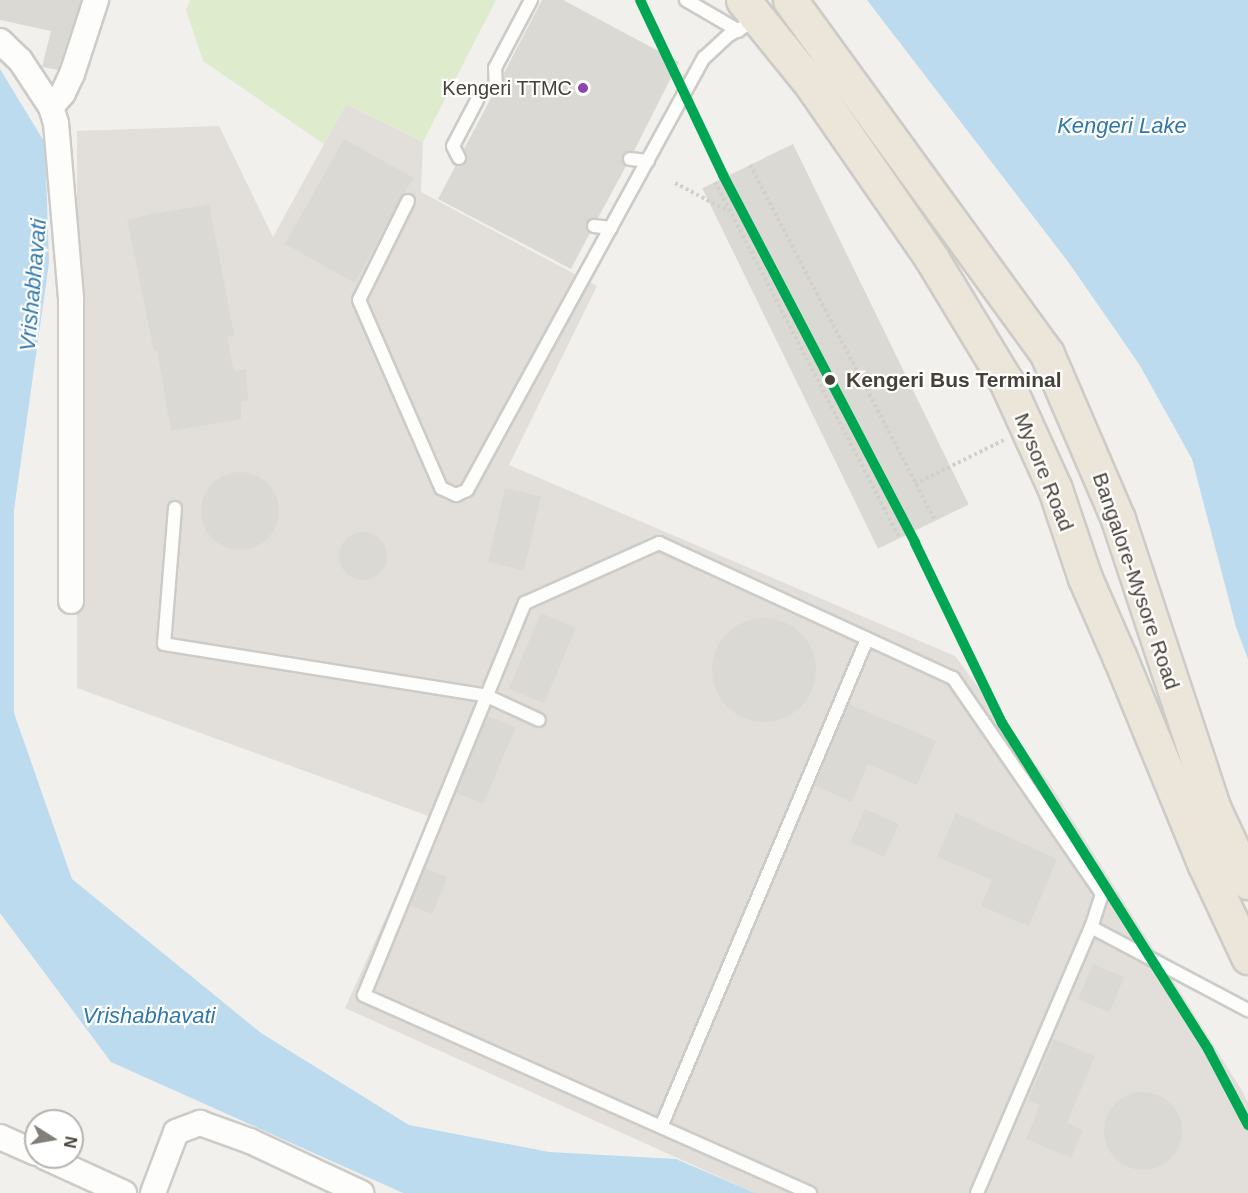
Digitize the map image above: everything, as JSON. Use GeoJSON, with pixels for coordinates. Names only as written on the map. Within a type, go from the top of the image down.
{"type":"FeatureCollection","features":[{"type":"Feature","properties":{"kind":"highway","name":"Bangalore-Mysore Road"},"geometry":{"type":"LineString","coordinates":[[790,0],[1047,354],[1118,519],[1213,807],[1248,882]]}},
{"type":"Feature","properties":{"kind":"highway","name":"Mysore Road"},"geometry":{"type":"LineString","coordinates":[[746,17],[811,84],[932,260],[1006,381],[1054,489],[1085,578],[1204,863],[1248,957]]}},
{"type":"Feature","properties":{"kind":"street"},"geometry":{"type":"LineString","coordinates":[[51,107],[63,93],[72,74],[96,0]]}},
{"type":"Feature","properties":{"kind":"street"},"geometry":{"type":"LineString","coordinates":[[0,41],[20,60],[51,107],[56,123],[71,299],[71,601]]}},
{"type":"Feature","properties":{"kind":"street"},"geometry":{"type":"LineString","coordinates":[[153,1193],[176,1132],[200,1123],[250,1141],[361,1193]]}},
{"type":"Feature","properties":{"kind":"street"},"geometry":{"type":"LineString","coordinates":[[0,1137],[24,1148]]}},
{"type":"Feature","properties":{"kind":"street"},"geometry":{"type":"LineString","coordinates":[[69,1169],[114,1191]]}},
{"type":"Feature","properties":{"kind":"lane"},"geometry":{"type":"LineString","coordinates":[[496,87],[495,68],[531,0]]}},
{"type":"Feature","properties":{"kind":"lane"},"geometry":{"type":"LineString","coordinates":[[408,201],[359,300],[441,488],[456,495],[467,490],[704,58],[746,17],[686,0]]}},
{"type":"Feature","properties":{"kind":"lane"},"geometry":{"type":"LineString","coordinates":[[459,158],[453,146],[477,100]]}},
{"type":"Feature","properties":{"kind":"lane"},"geometry":{"type":"LineString","coordinates":[[630,159],[648,161]]}},
{"type":"Feature","properties":{"kind":"lane"},"geometry":{"type":"LineString","coordinates":[[594,226],[611,228]]}},
{"type":"Feature","properties":{"kind":"lane"},"geometry":{"type":"LineString","coordinates":[[175,508],[164,644],[487,696],[539,720]]}},
{"type":"Feature","properties":{"kind":"lane"},"geometry":{"type":"LineString","coordinates":[[810,1193],[364,995],[525,603],[659,543],[953,678],[1102,894],[1091,927],[976,1193]]}},
{"type":"Feature","properties":{"kind":"lane"},"geometry":{"type":"LineString","coordinates":[[661,1127],[867,639]]}},
{"type":"Feature","properties":{"kind":"lane"},"geometry":{"type":"LineString","coordinates":[[1091,927],[1248,1010]]}},
{"type":"Feature","properties":{"kind":"path"},"geometry":{"type":"LineString","coordinates":[[750,165],[934,521]]}},
{"type":"Feature","properties":{"kind":"path"},"geometry":{"type":"LineString","coordinates":[[715,182],[900,539]]}},
{"type":"Feature","properties":{"kind":"path"},"geometry":{"type":"LineString","coordinates":[[675,183],[731,213]]}},
{"type":"Feature","properties":{"kind":"path"},"geometry":{"type":"LineString","coordinates":[[915,484],[1027,428]]}},
{"type":"Feature","properties":{"kind":"shaded area"},"geometry":{"type":"Polygon","coordinates":[[[346,104],[423,142],[421,192],[597,286],[509,465],[955,656],[1050,784],[1241,1089],[1248,1102],[1248,1193],[755,1193],[345,1008],[431,817],[77,688],[77,131],[219,126],[273,237],[346,104]]]}},
{"type":"Feature","properties":{"kind":"green space"},"geometry":{"type":"Polygon","coordinates":[[[190,0],[496,0],[423,142],[346,104],[324,144],[203,61],[186,10],[190,0]]]}},
{"type":"Feature","properties":{"kind":"water","name":"Kengeri Lake"},"geometry":{"type":"Polygon","coordinates":[[[867,0],[1248,0],[1248,659],[1236,627],[1192,459],[1139,364],[1069,263],[867,0]]]}},
{"type":"Feature","properties":{"kind":"water","name":"Vrishabhavati"},"geometry":{"type":"Polygon","coordinates":[[[0,69],[45,143],[49,263],[14,510],[14,713],[72,879],[261,1033],[409,1125],[549,1152],[676,1159],[755,1193],[403,1193],[111,1062],[0,913],[0,69]]]}},
{"type":"Feature","properties":{"kind":"building"},"geometry":{"type":"Polygon","coordinates":[[[0,0],[81,0],[58,70],[42,67],[51,31],[0,20],[0,0]]]}},
{"type":"Feature","properties":{"kind":"building"},"geometry":{"type":"Polygon","coordinates":[[[542,0],[563,0],[679,62],[634,151],[623,155],[622,162],[626,166],[598,218],[587,222],[586,229],[590,233],[571,269],[438,199],[456,165],[462,166],[466,162],[464,149],[493,94],[503,91],[504,73],[542,0]]]}},
{"type":"Feature","properties":{"kind":"building"},"geometry":{"type":"Polygon","coordinates":[[[344,139],[414,178],[401,197],[355,283],[285,244],[344,139]]]}},
{"type":"Feature","properties":{"kind":"building"},"geometry":{"type":"Polygon","coordinates":[[[793,144],[969,504],[878,549],[702,188],[793,144]]]}},
{"type":"Feature","properties":{"kind":"building"},"geometry":{"type":"Polygon","coordinates":[[[209,204],[234,335],[227,337],[234,371],[246,369],[248,400],[241,402],[241,419],[171,431],[157,350],[154,351],[127,219],[209,204]]]}},
{"type":"Feature","properties":{"kind":"building"},"geometry":{"type":"Polygon","coordinates":[[[240,472],[255,475],[267,484],[276,496],[279,511],[276,526],[267,538],[255,547],[240,550],[225,547],[213,538],[204,526],[201,511],[204,496],[213,484],[225,475],[240,472]]]}},
{"type":"Feature","properties":{"kind":"building"},"geometry":{"type":"Polygon","coordinates":[[[505,488],[541,496],[524,570],[488,562],[505,488]]]}},
{"type":"Feature","properties":{"kind":"building"},"geometry":{"type":"Polygon","coordinates":[[[363,532],[380,539],[387,556],[380,573],[363,580],[346,573],[339,556],[346,539],[363,532]]]}},
{"type":"Feature","properties":{"kind":"building"},"geometry":{"type":"Polygon","coordinates":[[[541,613],[576,628],[544,703],[509,688],[541,613]]]}},
{"type":"Feature","properties":{"kind":"building"},"geometry":{"type":"Polygon","coordinates":[[[764,618],[784,622],[801,633],[812,650],[816,670],[812,690],[801,707],[784,718],[764,722],[744,718],[727,707],[716,690],[712,670],[716,650],[727,633],[744,622],[764,618]]]}},
{"type":"Feature","properties":{"kind":"building"},"geometry":{"type":"Polygon","coordinates":[[[849,704],[936,741],[917,785],[868,764],[852,802],[815,786],[849,704]]]}},
{"type":"Feature","properties":{"kind":"building"},"geometry":{"type":"Polygon","coordinates":[[[488,716],[516,728],[483,804],[456,792],[488,716]]]}},
{"type":"Feature","properties":{"kind":"building"},"geometry":{"type":"Polygon","coordinates":[[[865,809],[899,824],[884,857],[850,842],[865,809]]]}},
{"type":"Feature","properties":{"kind":"building"},"geometry":{"type":"Polygon","coordinates":[[[956,813],[1057,859],[1029,926],[981,906],[992,880],[937,857],[956,813]]]}},
{"type":"Feature","properties":{"kind":"building"},"geometry":{"type":"Polygon","coordinates":[[[425,868],[447,877],[432,914],[410,905],[425,868]]]}},
{"type":"Feature","properties":{"kind":"building"},"geometry":{"type":"Polygon","coordinates":[[[1093,964],[1124,977],[1109,1012],[1078,999],[1093,964]]]}},
{"type":"Feature","properties":{"kind":"building"},"geometry":{"type":"Polygon","coordinates":[[[1054,1039],[1095,1056],[1067,1123],[1083,1130],[1071,1158],[1026,1139],[1040,1105],[1028,1101],[1054,1039]]]}},
{"type":"Feature","properties":{"kind":"building"},"geometry":{"type":"Polygon","coordinates":[[[1143,1092],[1158,1095],[1171,1103],[1179,1116],[1182,1131],[1179,1146],[1171,1159],[1158,1167],[1143,1170],[1128,1167],[1115,1159],[1107,1146],[1104,1131],[1107,1116],[1115,1103],[1128,1095],[1143,1092]]]}},
{"type":"Feature","properties":{"kind":"transit line"},"geometry":{"type":"LineString","coordinates":[[640,0],[723,175],[915,543],[1002,723],[1208,1049],[1248,1125]]}},
{"type":"Feature","properties":{"kind":"place","name":"Kengeri TTMC"},"geometry":{"type":"Point","coordinates":[583,88]}},
{"type":"Feature","properties":{"kind":"place","name":"Kengeri Bus Terminal"},"geometry":{"type":"Point","coordinates":[830,380]}}]}
